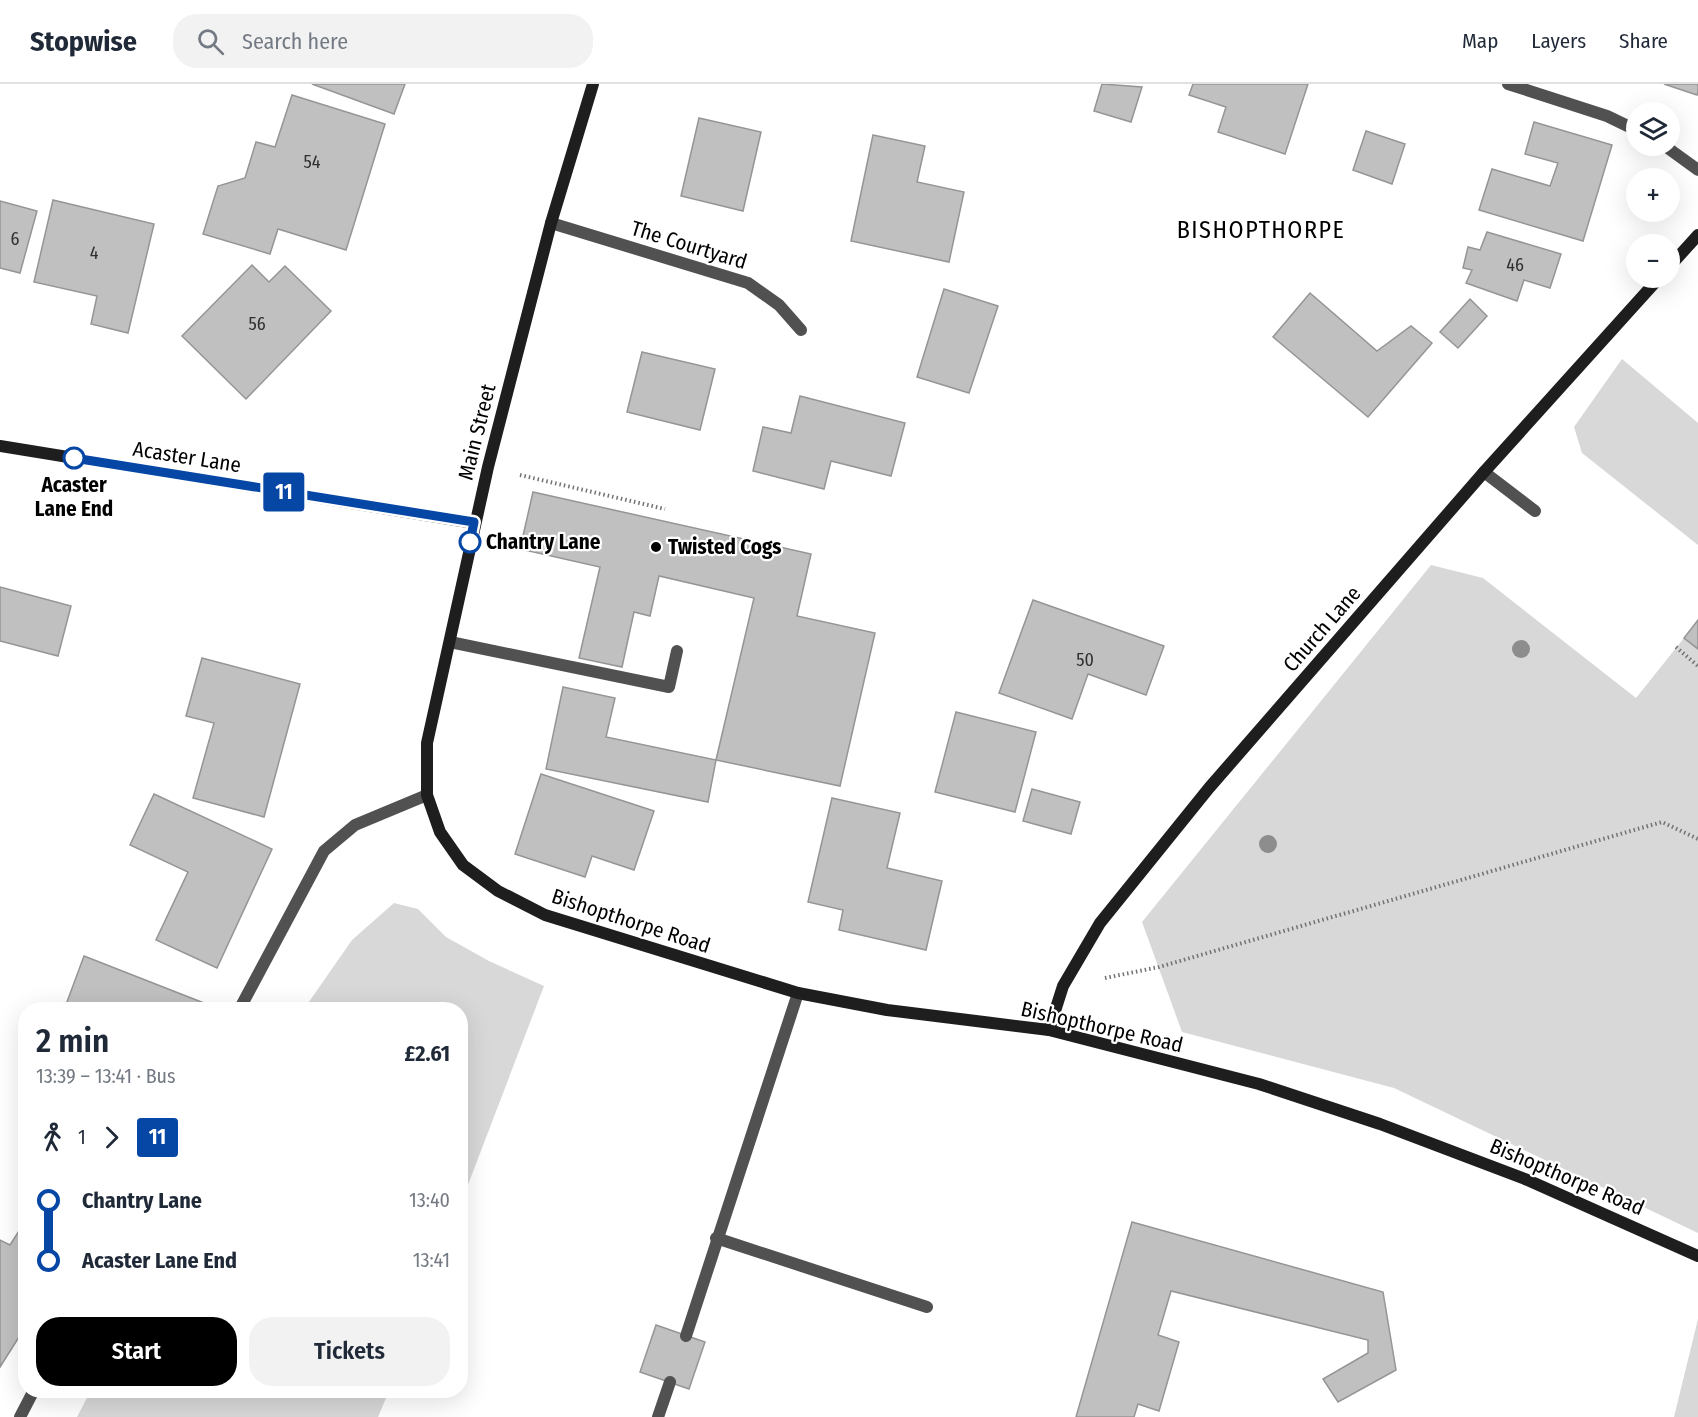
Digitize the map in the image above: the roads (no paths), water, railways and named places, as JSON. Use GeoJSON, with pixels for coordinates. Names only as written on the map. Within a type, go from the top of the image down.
{"type":"FeatureCollection","features":[{"type":"Feature","properties":{"kind":"street","name":"Main Street"},"geometry":{"type":"LineString","coordinates":[[427,795],[427,743],[474,522],[552,223],[593,84]]}},
{"type":"Feature","properties":{"kind":"street"},"geometry":{"type":"LineString","coordinates":[[1508,84],[1606,116],[1626,125]]}},
{"type":"Feature","properties":{"kind":"street"},"geometry":{"type":"LineString","coordinates":[[1679,156],[1698,170]]}},
{"type":"Feature","properties":{"kind":"street","name":"The Courtyard"},"geometry":{"type":"LineString","coordinates":[[552,223],[748,283],[779,305],[801,330]]}},
{"type":"Feature","properties":{"kind":"street"},"geometry":{"type":"LineString","coordinates":[[1680,255],[1698,235]]}},
{"type":"Feature","properties":{"kind":"street","name":"Church Lane"},"geometry":{"type":"LineString","coordinates":[[1049,1030],[1063,986],[1100,923],[1209,788],[1484,471],[1650,288]]}},
{"type":"Feature","properties":{"kind":"street","name":"Acaster Lane"},"geometry":{"type":"LineString","coordinates":[[0,446],[474,522]]}},
{"type":"Feature","properties":{"kind":"street"},"geometry":{"type":"LineString","coordinates":[[1484,471],[1535,511]]}},
{"type":"Feature","properties":{"kind":"street"},"geometry":{"type":"LineString","coordinates":[[450,642],[669,687],[677,651]]}},
{"type":"Feature","properties":{"kind":"street"},"geometry":{"type":"LineString","coordinates":[[243,1002],[324,851],[355,825],[427,795]]}},
{"type":"Feature","properties":{"kind":"street","name":"Bishopthorpe Road"},"geometry":{"type":"LineString","coordinates":[[427,795],[440,832],[463,865],[498,891],[555,919],[798,993],[887,1010],[1049,1030],[1259,1084],[1380,1124],[1525,1179],[1698,1256]]}},
{"type":"Feature","properties":{"kind":"street"},"geometry":{"type":"LineString","coordinates":[[686,1336],[716,1238],[798,993]]}},
{"type":"Feature","properties":{"kind":"street"},"geometry":{"type":"LineString","coordinates":[[716,1238],[927,1307]]}},
{"type":"Feature","properties":{"kind":"street"},"geometry":{"type":"LineString","coordinates":[[658,1417],[670,1382]]}},
{"type":"Feature","properties":{"kind":"street"},"geometry":{"type":"LineString","coordinates":[[20,1417],[30,1398]]}},
{"type":"Feature","properties":{"kind":"place","name":"Acaster Lane End"},"geometry":{"type":"Point","coordinates":[74,458]}},
{"type":"Feature","properties":{"kind":"place","name":"Chantry Lane"},"geometry":{"type":"Point","coordinates":[470,542]}},
{"type":"Feature","properties":{"kind":"place","name":"Twisted Cogs"},"geometry":{"type":"Point","coordinates":[656,547]}},
{"type":"Feature","properties":{"kind":"district","name":"BISHOPTHORPE"},"geometry":{"type":"Point","coordinates":[1261,230]}}]}
